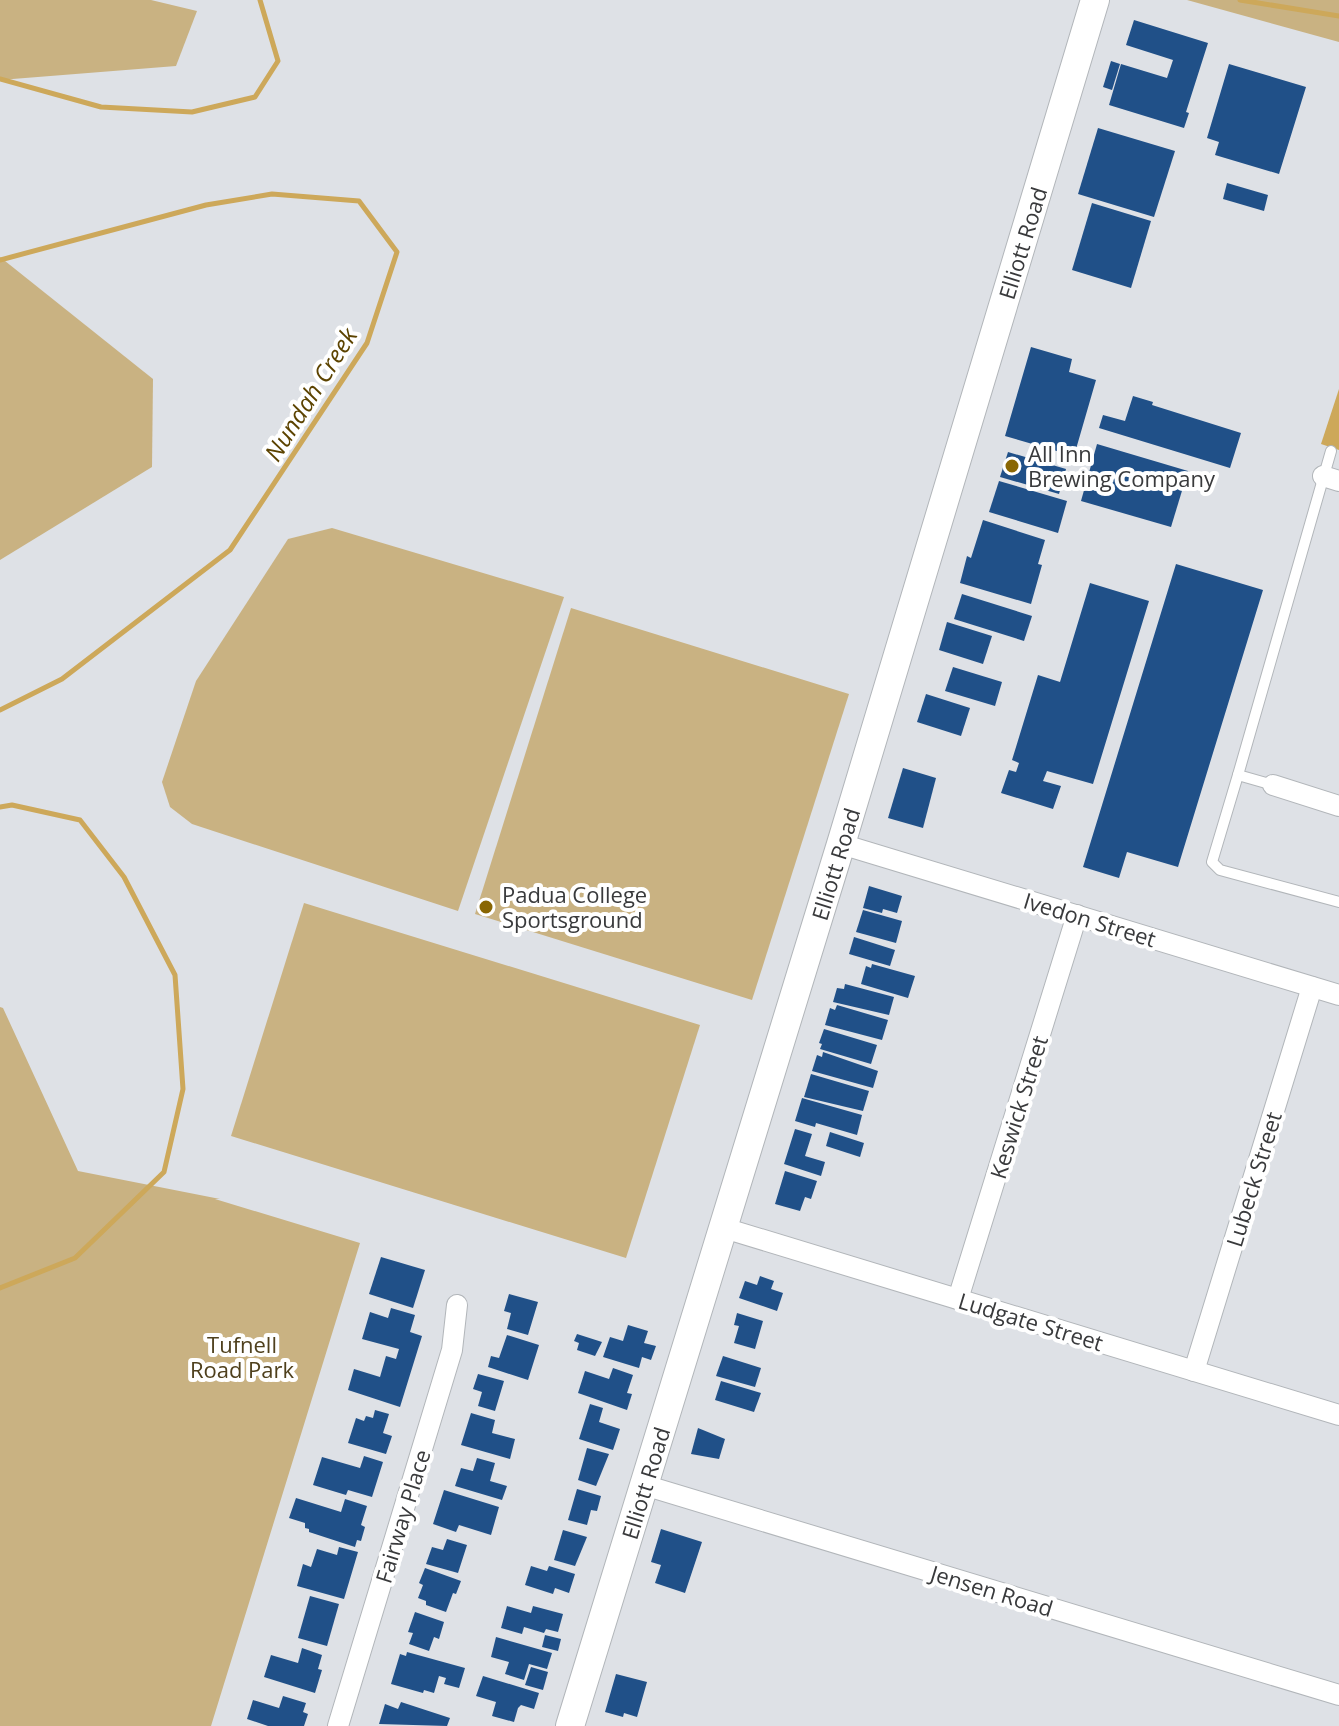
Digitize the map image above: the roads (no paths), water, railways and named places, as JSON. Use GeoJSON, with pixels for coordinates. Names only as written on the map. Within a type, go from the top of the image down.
{"type":"FeatureCollection","features":[{"type":"Feature","properties":{"kind":"street","name":"Elliott Road"},"geometry":{"type":"LineString","coordinates":[[570,1726],[841,844],[1095,0]]}},
{"type":"Feature","properties":{"kind":"street"},"geometry":{"type":"LineString","coordinates":[[1273,785],[1339,806]]}},
{"type":"Feature","properties":{"kind":"street","name":"Ivedon Street"},"geometry":{"type":"LineString","coordinates":[[841,844],[1339,995]]}},
{"type":"Feature","properties":{"kind":"street","name":"Keswick Street"},"geometry":{"type":"LineString","coordinates":[[958,1299],[1077,915]]}},
{"type":"Feature","properties":{"kind":"street","name":"Lubeck Street"},"geometry":{"type":"LineString","coordinates":[[1194,1371],[1312,987]]}},
{"type":"Feature","properties":{"kind":"street","name":"Ludgate Street"},"geometry":{"type":"LineString","coordinates":[[724,1228],[1339,1415]]}},
{"type":"Feature","properties":{"kind":"street","name":"Fairway Place"},"geometry":{"type":"LineString","coordinates":[[338,1726],[452,1350],[457,1305]]}},
{"type":"Feature","properties":{"kind":"street","name":"Jensen Road"},"geometry":{"type":"LineString","coordinates":[[644,1485],[1339,1695]]}},
{"type":"Feature","properties":{"kind":"lane"},"geometry":{"type":"LineString","coordinates":[[1331,451],[1331,479],[1314,503],[1212,862],[1220,870],[1339,902]]}},
{"type":"Feature","properties":{"kind":"lane"},"geometry":{"type":"LineString","coordinates":[[1238,775],[1273,785]]}},
{"type":"Feature","properties":{"kind":"waterway","name":"Nundah Creek"},"geometry":{"type":"LineString","coordinates":[[0,79],[101,107],[192,112],[255,97],[278,61],[260,0]]}},
{"type":"Feature","properties":{"kind":"waterway"},"geometry":{"type":"LineString","coordinates":[[1240,0],[1339,16]]}},
{"type":"Feature","properties":{"kind":"waterway","name":"Nundah Creek"},"geometry":{"type":"LineString","coordinates":[[0,260],[206,205],[272,194],[359,201],[397,252],[367,343],[230,550],[62,679],[0,710]]}},
{"type":"Feature","properties":{"kind":"waterway","name":"Nundah Creek"},"geometry":{"type":"LineString","coordinates":[[0,807],[12,805],[80,820],[124,877],[175,975],[183,1089],[164,1172],[75,1258],[0,1288]]}},
{"type":"Feature","properties":{"kind":"place","name":"All Inn Brewing Company"},"geometry":{"type":"Point","coordinates":[1012,466]}},
{"type":"Feature","properties":{"kind":"place","name":"Padua College Sportsground"},"geometry":{"type":"Point","coordinates":[486,907]}},
{"type":"Feature","properties":{"kind":"park label","name":"Tufnell Road Park"},"geometry":{"type":"Point","coordinates":[242,1356]}}]}
